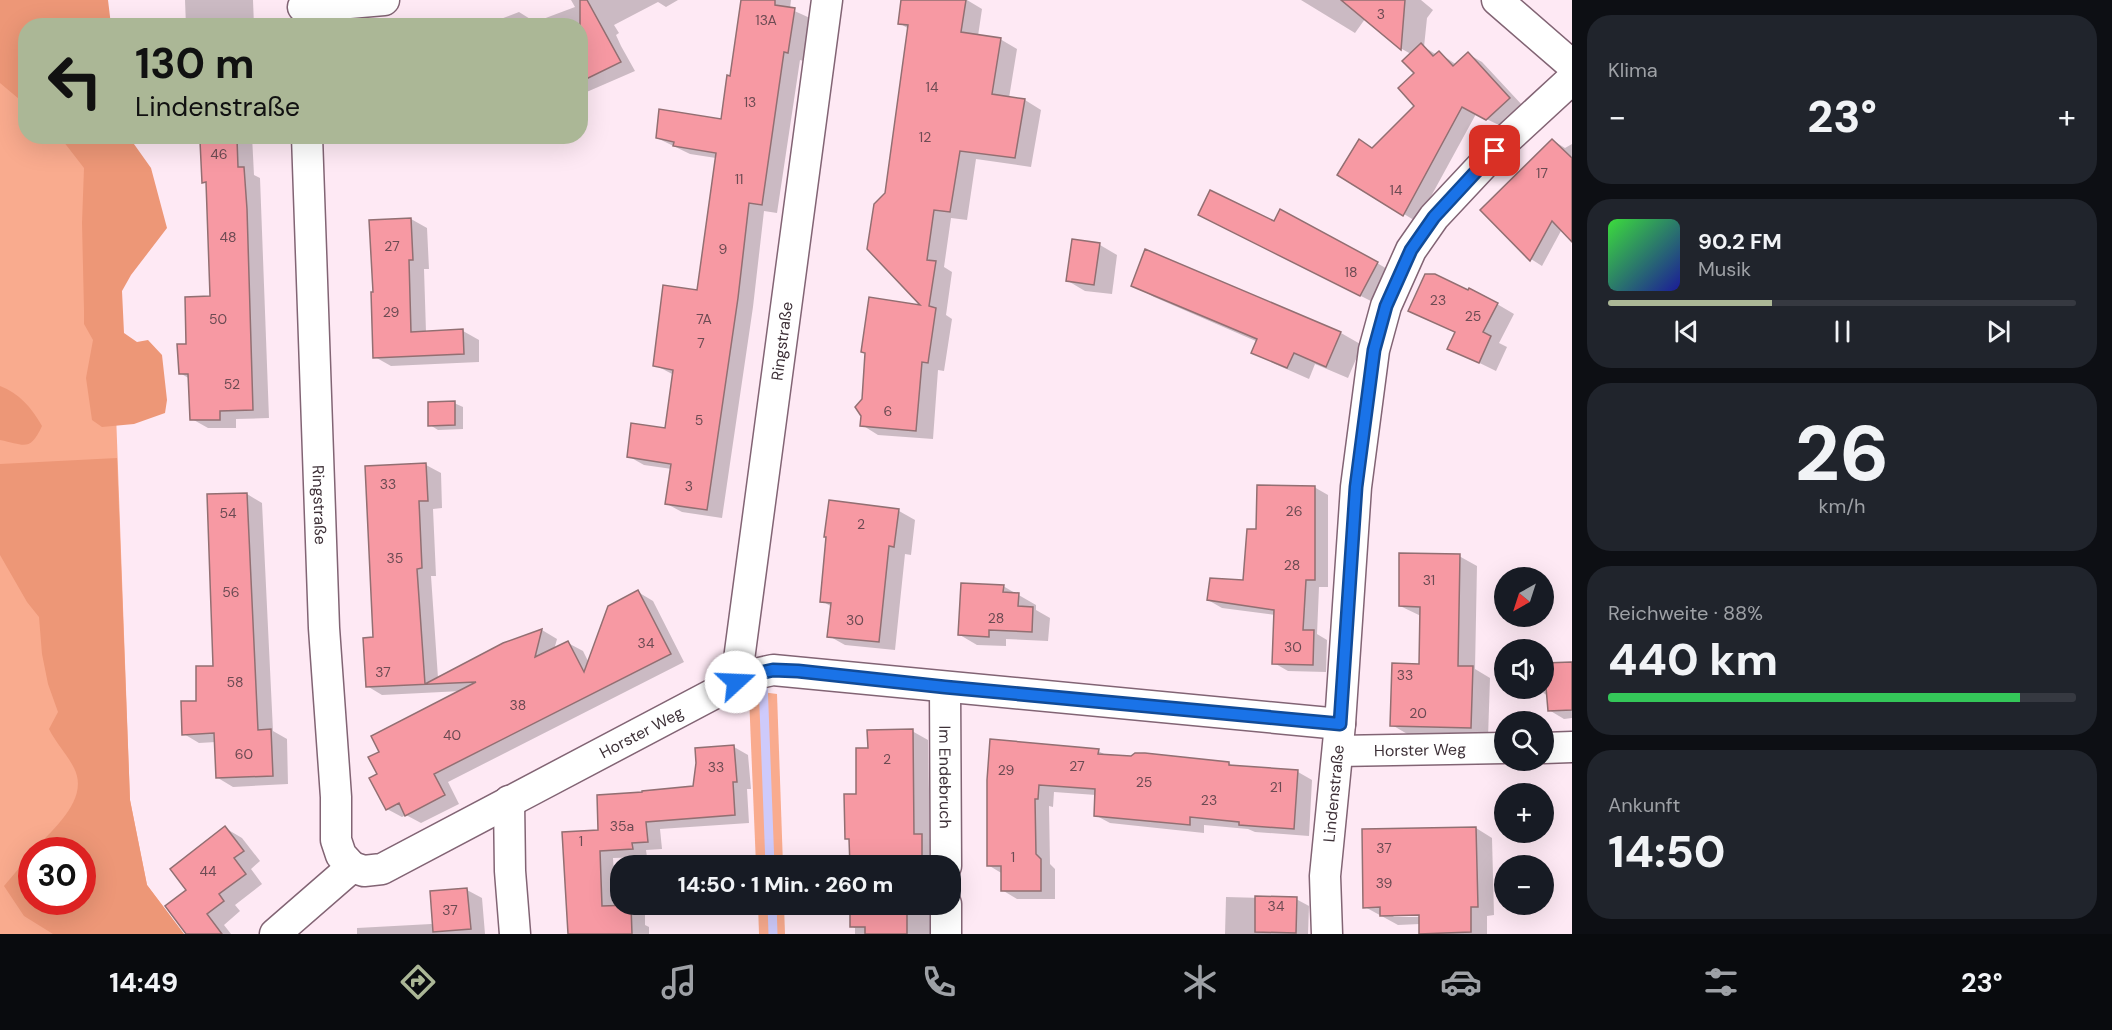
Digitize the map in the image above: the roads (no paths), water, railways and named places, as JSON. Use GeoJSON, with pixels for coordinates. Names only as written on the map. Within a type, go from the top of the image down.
{"type":"FeatureCollection","features":[{"type":"Feature","properties":{"kind":"street"},"geometry":{"type":"LineString","coordinates":[[303,11],[384,0]]}},
{"type":"Feature","properties":{"kind":"street","name":"Ringstraße"},"geometry":{"type":"LineString","coordinates":[[736,682],[827,0]]}},
{"type":"Feature","properties":{"kind":"street"},"geometry":{"type":"LineString","coordinates":[[1497,0],[1572,65]]}},
{"type":"Feature","properties":{"kind":"street","name":"Lindenstraße"},"geometry":{"type":"LineString","coordinates":[[1327,934],[1325,876],[1339,737],[1356,487],[1374,350],[1386,306],[1411,250],[1434,217],[1507,139],[1572,79]]}},
{"type":"Feature","properties":{"kind":"street","name":"Ringstraße"},"geometry":{"type":"LineString","coordinates":[[307,144],[324,628],[336,797],[336,840],[341,855],[352,867]]}},
{"type":"Feature","properties":{"kind":"street","name":"Horster Weg"},"geometry":{"type":"LineString","coordinates":[[352,867],[364,871],[382,869],[736,682],[773,670],[945,687],[1339,737],[1494,747]]}},
{"type":"Feature","properties":{"kind":"street","name":"Im Endebruch"},"geometry":{"type":"LineString","coordinates":[[945,687],[946,855]]}},
{"type":"Feature","properties":{"kind":"street"},"geometry":{"type":"LineString","coordinates":[[1554,748],[1572,747]]}},
{"type":"Feature","properties":{"kind":"street"},"geometry":{"type":"LineString","coordinates":[[509,801],[510,871],[515,934]]}},
{"type":"Feature","properties":{"kind":"street"},"geometry":{"type":"LineString","coordinates":[[275,934],[352,867]]}},
{"type":"Feature","properties":{"kind":"street"},"geometry":{"type":"LineString","coordinates":[[946,915],[946,934]]}},
{"type":"Feature","properties":{"kind":"waterway"},"geometry":{"type":"LineString","coordinates":[[763,681],[770,855]]}},
{"type":"Feature","properties":{"kind":"waterway"},"geometry":{"type":"LineString","coordinates":[[772,915],[773,934]]}}]}
